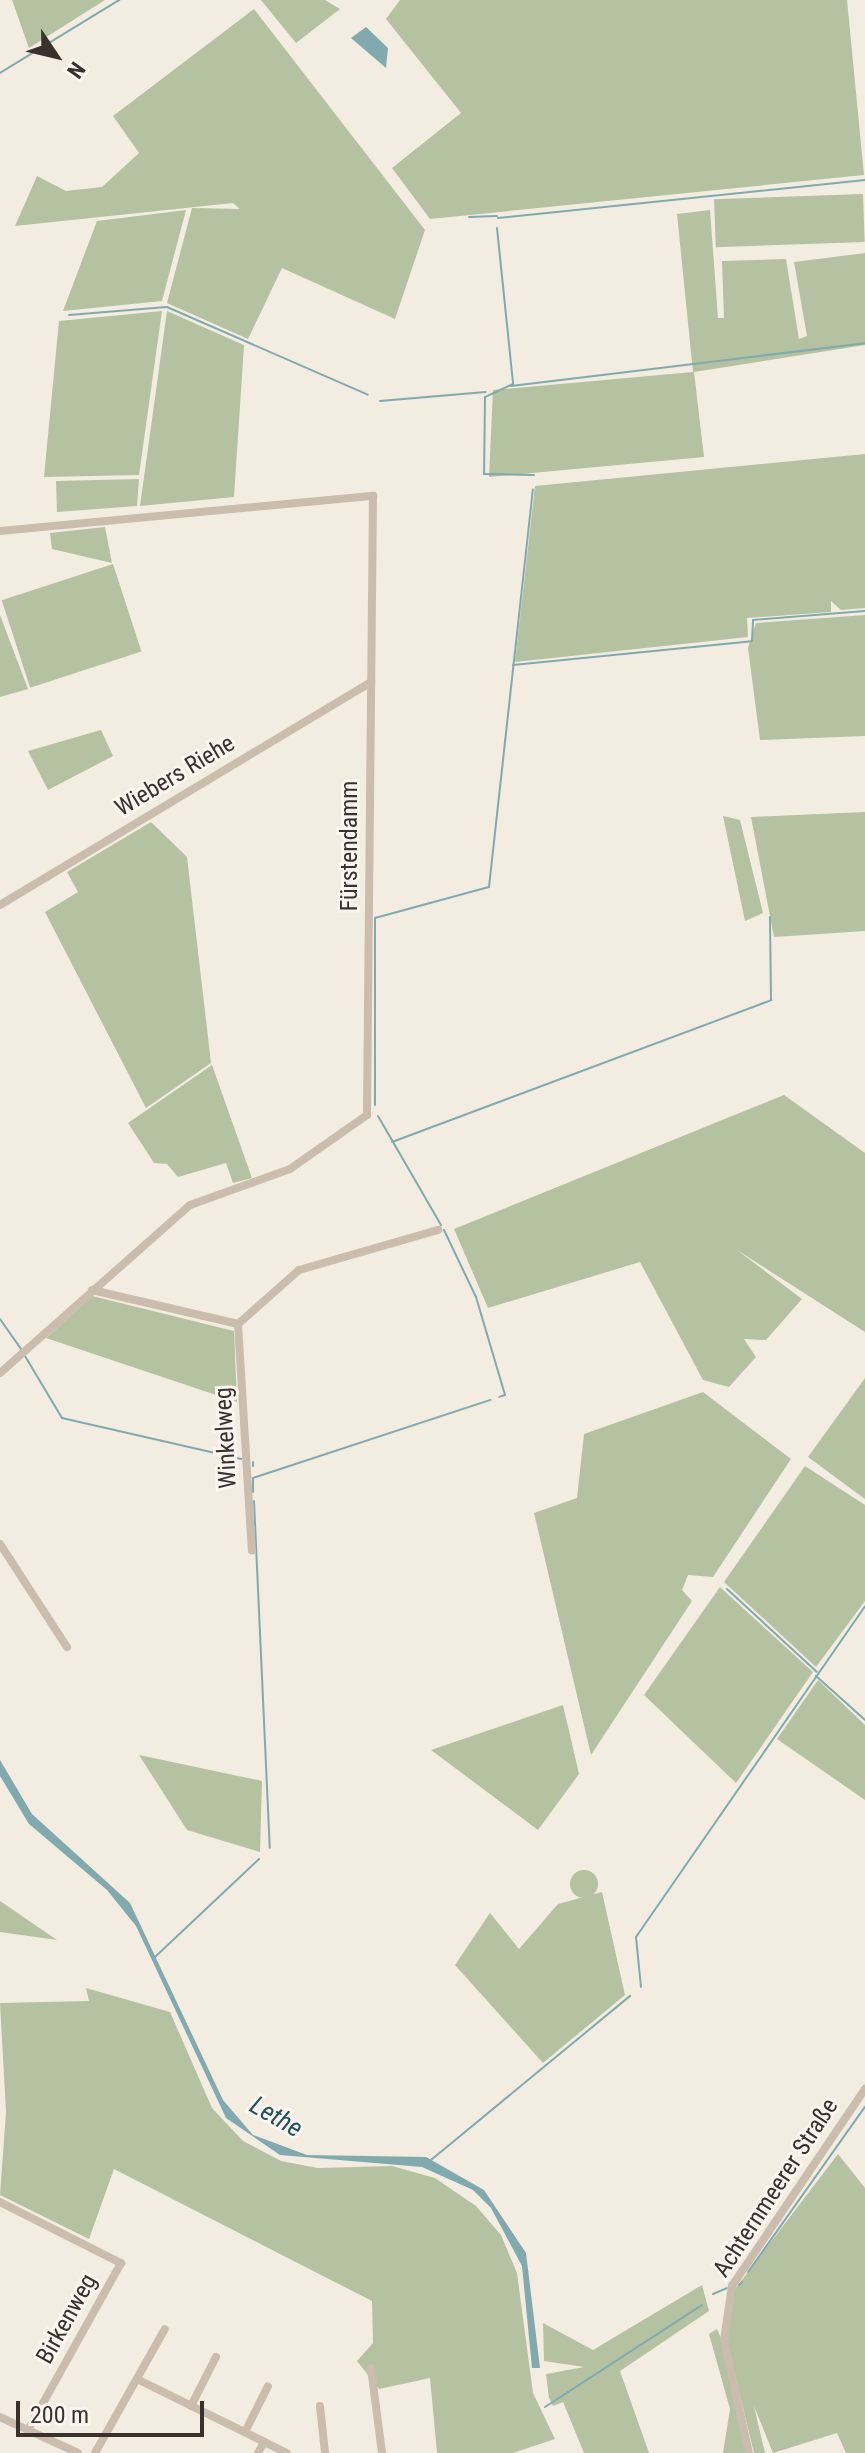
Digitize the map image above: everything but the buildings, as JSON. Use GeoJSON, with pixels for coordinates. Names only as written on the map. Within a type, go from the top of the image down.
{"type":"FeatureCollection","features":[{"type":"Feature","properties":{"kind":"street","name":"Fürstendamm"},"geometry":{"type":"LineString","coordinates":[[0,531],[373,496],[367,1115],[290,1169],[190,1205],[0,1373]]}},
{"type":"Feature","properties":{"kind":"street","name":"Wiebers Riehe"},"geometry":{"type":"LineString","coordinates":[[0,905],[371,682]]}},
{"type":"Feature","properties":{"kind":"street"},"geometry":{"type":"LineString","coordinates":[[92,1290],[238,1324],[299,1270],[438,1230]]}},
{"type":"Feature","properties":{"kind":"street","name":"Winkelweg"},"geometry":{"type":"LineString","coordinates":[[238,1324],[252,1551]]}},
{"type":"Feature","properties":{"kind":"street"},"geometry":{"type":"LineString","coordinates":[[0,1544],[67,1647]]}},
{"type":"Feature","properties":{"kind":"street","name":"Achternmeerer Straße"},"geometry":{"type":"LineString","coordinates":[[749,2453],[724,2340],[732,2286],[865,2089]]}},
{"type":"Feature","properties":{"kind":"street","name":"Birkenweg"},"geometry":{"type":"LineString","coordinates":[[0,2202],[121,2263],[28,2430]]}},
{"type":"Feature","properties":{"kind":"street"},"geometry":{"type":"LineString","coordinates":[[95,2453],[165,2329]]}},
{"type":"Feature","properties":{"kind":"street"},"geometry":{"type":"LineString","coordinates":[[191,2406],[216,2357]]}},
{"type":"Feature","properties":{"kind":"street"},"geometry":{"type":"LineString","coordinates":[[371,2368],[382,2453]]}},
{"type":"Feature","properties":{"kind":"street"},"geometry":{"type":"LineString","coordinates":[[137,2379],[287,2453]]}},
{"type":"Feature","properties":{"kind":"street"},"geometry":{"type":"LineString","coordinates":[[245,2432],[268,2386]]}},
{"type":"Feature","properties":{"kind":"street"},"geometry":{"type":"LineString","coordinates":[[320,2406],[325,2453]]}},
{"type":"Feature","properties":{"kind":"street"},"geometry":{"type":"LineString","coordinates":[[0,2417],[78,2453]]}},
{"type":"Feature","properties":{"kind":"street"},"geometry":{"type":"LineString","coordinates":[[258,2453],[264,2442]]}},
{"type":"Feature","properties":{"kind":"green space"},"geometry":{"type":"Polygon","coordinates":[[[12,0],[105,0],[29,48],[12,0]]]}},
{"type":"Feature","properties":{"kind":"green space"},"geometry":{"type":"Polygon","coordinates":[[[261,0],[325,0],[340,9],[296,43],[261,0]]]}},
{"type":"Feature","properties":{"kind":"green space"},"geometry":{"type":"Polygon","coordinates":[[[400,0],[847,0],[864,175],[430,219],[392,168],[461,113],[386,19],[400,0]]]}},
{"type":"Feature","properties":{"kind":"green space"},"geometry":{"type":"Polygon","coordinates":[[[254,9],[425,230],[395,319],[282,268],[248,339],[167,303],[192,208],[240,209],[233,203],[15,226],[37,176],[66,191],[102,187],[139,153],[113,116],[254,9]]]}},
{"type":"Feature","properties":{"kind":"green space"},"geometry":{"type":"Polygon","coordinates":[[[863,194],[865,242],[716,247],[714,199],[863,194]]]}},
{"type":"Feature","properties":{"kind":"green space"},"geometry":{"type":"Polygon","coordinates":[[[186,210],[162,301],[63,311],[97,221],[186,210]]]}},
{"type":"Feature","properties":{"kind":"green space"},"geometry":{"type":"Polygon","coordinates":[[[710,210],[718,318],[724,318],[722,261],[786,259],[799,339],[807,336],[794,262],[865,253],[865,345],[694,372],[704,457],[489,477],[493,390],[693,372],[677,214],[710,210]]]}},
{"type":"Feature","properties":{"kind":"green space"},"geometry":{"type":"Polygon","coordinates":[[[162,311],[139,475],[44,477],[59,321],[162,311]]]}},
{"type":"Feature","properties":{"kind":"green space"},"geometry":{"type":"Polygon","coordinates":[[[167,311],[244,345],[234,497],[140,506],[167,311]]]}},
{"type":"Feature","properties":{"kind":"green space"},"geometry":{"type":"Polygon","coordinates":[[[865,454],[865,608],[841,610],[831,601],[831,612],[747,618],[748,637],[515,662],[535,486],[865,454]]]}},
{"type":"Feature","properties":{"kind":"green space"},"geometry":{"type":"Polygon","coordinates":[[[139,479],[137,506],[57,512],[56,481],[139,479]]]}},
{"type":"Feature","properties":{"kind":"green space"},"geometry":{"type":"Polygon","coordinates":[[[105,527],[112,563],[52,549],[50,533],[105,527]]]}},
{"type":"Feature","properties":{"kind":"green space"},"geometry":{"type":"Polygon","coordinates":[[[113,564],[141,651],[30,688],[2,600],[113,564]]]}},
{"type":"Feature","properties":{"kind":"green space"},"geometry":{"type":"Polygon","coordinates":[[[0,615],[28,689],[0,697],[0,615]]]}},
{"type":"Feature","properties":{"kind":"green space"},"geometry":{"type":"Polygon","coordinates":[[[865,615],[865,736],[760,740],[748,648],[756,623],[865,615]]]}},
{"type":"Feature","properties":{"kind":"green space"},"geometry":{"type":"Polygon","coordinates":[[[101,730],[113,756],[48,790],[28,751],[101,730]]]}},
{"type":"Feature","properties":{"kind":"green space"},"geometry":{"type":"Polygon","coordinates":[[[865,812],[865,931],[774,937],[751,817],[865,812]]]}},
{"type":"Feature","properties":{"kind":"green space"},"geometry":{"type":"Polygon","coordinates":[[[723,816],[740,820],[763,913],[745,921],[723,816]]]}},
{"type":"Feature","properties":{"kind":"green space"},"geometry":{"type":"Polygon","coordinates":[[[151,822],[187,857],[211,1063],[146,1108],[45,912],[78,892],[67,872],[151,822]]]}},
{"type":"Feature","properties":{"kind":"green space"},"geometry":{"type":"Polygon","coordinates":[[[212,1065],[252,1178],[233,1183],[226,1163],[178,1177],[167,1164],[154,1163],[128,1123],[212,1065]]]}},
{"type":"Feature","properties":{"kind":"green space"},"geometry":{"type":"Polygon","coordinates":[[[784,1095],[865,1153],[865,1332],[737,1250],[802,1299],[766,1340],[744,1339],[756,1357],[729,1387],[703,1380],[640,1262],[488,1308],[454,1229],[784,1095]]]}},
{"type":"Feature","properties":{"kind":"green space"},"geometry":{"type":"Polygon","coordinates":[[[92,1296],[234,1331],[237,1402],[46,1338],[92,1296]]]}},
{"type":"Feature","properties":{"kind":"green space"},"geometry":{"type":"Polygon","coordinates":[[[865,1378],[865,1499],[808,1457],[865,1378]]]}},
{"type":"Feature","properties":{"kind":"green space"},"geometry":{"type":"Polygon","coordinates":[[[703,1392],[791,1459],[713,1577],[688,1575],[682,1590],[692,1601],[591,1755],[534,1513],[577,1498],[584,1434],[703,1392]]]}},
{"type":"Feature","properties":{"kind":"green space"},"geometry":{"type":"Polygon","coordinates":[[[805,1466],[865,1505],[865,1601],[816,1667],[724,1582],[805,1466]]]}},
{"type":"Feature","properties":{"kind":"green space"},"geometry":{"type":"Polygon","coordinates":[[[720,1587],[813,1672],[736,1783],[644,1695],[720,1587]]]}},
{"type":"Feature","properties":{"kind":"green space"},"geometry":{"type":"Polygon","coordinates":[[[818,1680],[865,1725],[865,1800],[777,1739],[818,1680]]]}},
{"type":"Feature","properties":{"kind":"green space"},"geometry":{"type":"Polygon","coordinates":[[[563,1705],[579,1774],[538,1830],[431,1750],[563,1705]]]}},
{"type":"Feature","properties":{"kind":"green space"},"geometry":{"type":"Polygon","coordinates":[[[139,1755],[262,1781],[260,1852],[187,1830],[139,1755]]]}},
{"type":"Feature","properties":{"kind":"green space"},"geometry":{"type":"Polygon","coordinates":[[[584,1870],[594,1874],[598,1884],[594,1894],[584,1898],[574,1894],[570,1884],[574,1874],[584,1870]]]}},
{"type":"Feature","properties":{"kind":"green space"},"geometry":{"type":"Polygon","coordinates":[[[602,1892],[625,1995],[543,2063],[455,1965],[490,1913],[519,1949],[558,1904],[602,1892]]]}},
{"type":"Feature","properties":{"kind":"green space"},"geometry":{"type":"Polygon","coordinates":[[[0,1901],[57,1940],[0,1932],[0,1901]]]}},
{"type":"Feature","properties":{"kind":"green space"},"geometry":{"type":"Polygon","coordinates":[[[86,1988],[170,2012],[212,2108],[243,2141],[281,2161],[318,2168],[392,2166],[435,2178],[476,2206],[501,2235],[517,2273],[533,2393],[555,2439],[513,2453],[437,2453],[430,2378],[379,2389],[357,2361],[373,2343],[372,2301],[114,2169],[89,2239],[0,2195],[6,2112],[0,2003],[89,2001],[86,1988]]]}},
{"type":"Feature","properties":{"kind":"green space"},"geometry":{"type":"Polygon","coordinates":[[[838,2154],[865,2188],[865,2453],[846,2453],[837,2433],[773,2453],[754,2406],[765,2453],[754,2453],[726,2338],[735,2289],[838,2154]]]}},
{"type":"Feature","properties":{"kind":"green space"},"geometry":{"type":"Polygon","coordinates":[[[702,2285],[709,2311],[620,2371],[649,2453],[584,2453],[563,2402],[553,2406],[549,2398],[546,2374],[584,2367],[544,2361],[543,2323],[593,2350],[702,2285]]]}},
{"type":"Feature","properties":{"kind":"green space"},"geometry":{"type":"Polygon","coordinates":[[[717,2329],[747,2453],[723,2453],[730,2409],[709,2334],[717,2329]]]}},
{"type":"Feature","properties":{"kind":"water"},"geometry":{"type":"Polygon","coordinates":[[[366,27],[388,48],[386,68],[351,38],[366,27]]]}},
{"type":"Feature","properties":{"kind":"water"},"geometry":{"type":"Polygon","coordinates":[[[0,1760],[32,1814],[130,1903],[223,2100],[253,2135],[307,2155],[426,2157],[484,2190],[526,2253],[540,2368],[532,2368],[522,2266],[491,2208],[473,2190],[422,2167],[280,2155],[226,2118],[136,1926],[107,1890],[29,1824],[0,1776],[0,1760]]]}},
{"type":"Feature","properties":{"kind":"waterway"},"geometry":{"type":"LineString","coordinates":[[0,73],[119,0]]}},
{"type":"Feature","properties":{"kind":"waterway"},"geometry":{"type":"LineString","coordinates":[[498,218],[865,180]]}},
{"type":"Feature","properties":{"kind":"waterway"},"geometry":{"type":"LineString","coordinates":[[469,217],[497,216]]}},
{"type":"Feature","properties":{"kind":"waterway"},"geometry":{"type":"LineString","coordinates":[[497,228],[513,384],[485,397],[484,474],[534,475]]}},
{"type":"Feature","properties":{"kind":"waterway"},"geometry":{"type":"LineString","coordinates":[[69,315],[167,307],[368,395]]}},
{"type":"Feature","properties":{"kind":"waterway"},"geometry":{"type":"LineString","coordinates":[[511,386],[865,343]]}},
{"type":"Feature","properties":{"kind":"waterway"},"geometry":{"type":"LineString","coordinates":[[380,401],[486,392]]}},
{"type":"Feature","properties":{"kind":"waterway"},"geometry":{"type":"LineString","coordinates":[[375,1105],[375,918],[489,887],[533,489]]}},
{"type":"Feature","properties":{"kind":"waterway"},"geometry":{"type":"LineString","coordinates":[[513,665],[752,641],[753,620],[865,611]]}},
{"type":"Feature","properties":{"kind":"waterway"},"geometry":{"type":"LineString","coordinates":[[392,1142],[771,1000],[770,917]]}},
{"type":"Feature","properties":{"kind":"waterway"},"geometry":{"type":"LineString","coordinates":[[378,1116],[441,1225]]}},
{"type":"Feature","properties":{"kind":"waterway"},"geometry":{"type":"LineString","coordinates":[[444,1230],[476,1297],[505,1395],[499,1397]]}},
{"type":"Feature","properties":{"kind":"waterway"},"geometry":{"type":"LineString","coordinates":[[0,1319],[22,1351]]}},
{"type":"Feature","properties":{"kind":"waterway"},"geometry":{"type":"LineString","coordinates":[[25,1356],[62,1418],[241,1459]]}},
{"type":"Feature","properties":{"kind":"waterway"},"geometry":{"type":"LineString","coordinates":[[253,1492],[253,1478],[490,1400]]}},
{"type":"Feature","properties":{"kind":"waterway"},"geometry":{"type":"LineString","coordinates":[[254,1501],[270,1848]]}},
{"type":"Feature","properties":{"kind":"waterway"},"geometry":{"type":"LineString","coordinates":[[727,1589],[817,1672]]}},
{"type":"Feature","properties":{"kind":"waterway"},"geometry":{"type":"LineString","coordinates":[[641,1987],[636,1937],[865,1606]]}},
{"type":"Feature","properties":{"kind":"waterway"},"geometry":{"type":"LineString","coordinates":[[816,1676],[865,1720]]}},
{"type":"Feature","properties":{"kind":"waterway"},"geometry":{"type":"LineString","coordinates":[[155,1957],[259,1859]]}},
{"type":"Feature","properties":{"kind":"waterway"},"geometry":{"type":"LineString","coordinates":[[431,2160],[630,1996]]}},
{"type":"Feature","properties":{"kind":"waterway"},"geometry":{"type":"LineString","coordinates":[[748,2272],[865,2107]]}},
{"type":"Feature","properties":{"kind":"waterway"},"geometry":{"type":"LineString","coordinates":[[739,2285],[742,2282]]}},
{"type":"Feature","properties":{"kind":"waterway"},"geometry":{"type":"LineString","coordinates":[[713,2294],[727,2288]]}},
{"type":"Feature","properties":{"kind":"waterway"},"geometry":{"type":"LineString","coordinates":[[545,2407],[702,2305]]}},
{"type":"Feature","properties":{"kind":"water label","name":"Lethe"},"geometry":{"type":"Point","coordinates":[276,2117]}}]}
